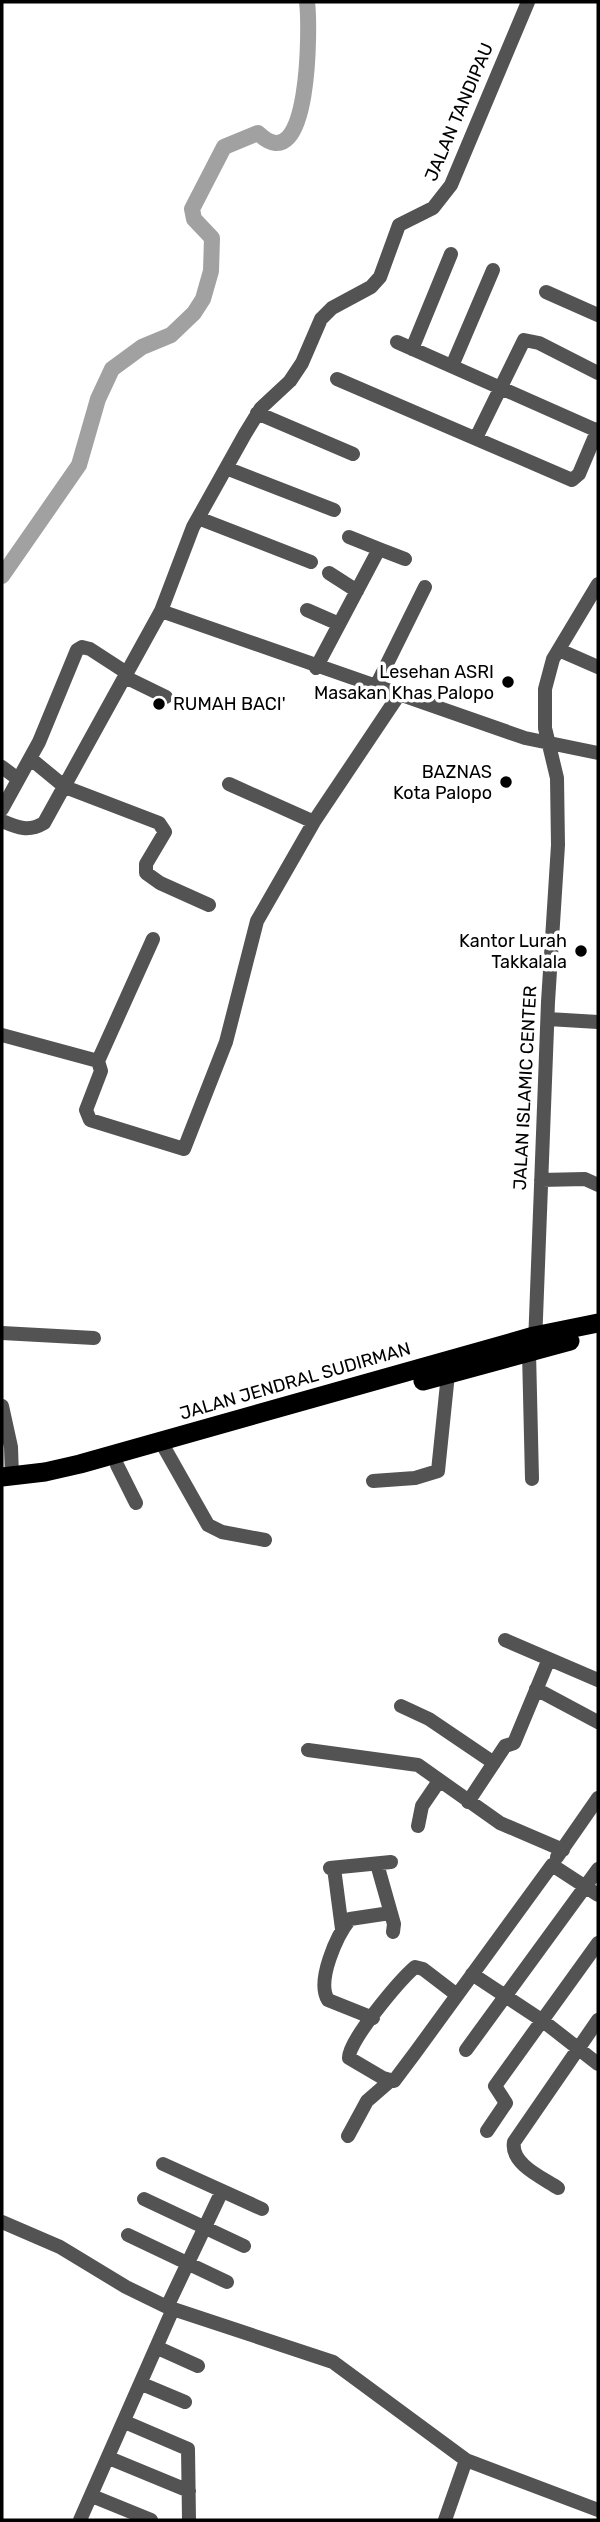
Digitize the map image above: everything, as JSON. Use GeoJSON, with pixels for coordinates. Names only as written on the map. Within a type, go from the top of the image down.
{"type":"FeatureCollection","features":[{"type":"Feature","properties":{"kind":"highway","name":"JALAN JENDRAL SUDIRMAN"},"geometry":{"type":"LineString","coordinates":[[5,1480],[61,1479],[117,1465],[448,1374],[598,1323]]}},
{"type":"Feature","properties":{"kind":"highway","name":"JALAN JENDRAL SUDIRMAN"},"geometry":{"type":"LineString","coordinates":[[5,1480],[80,1464],[533,1346],[598,1334]]}},
{"type":"Feature","properties":{"kind":"street","name":"JALAN TANDIPAU"},"geometry":{"type":"LineString","coordinates":[[2,821],[20,828],[34,829],[44,823],[161,611],[198,518],[257,413],[290,380],[302,363],[320,319],[332,308],[371,287],[380,277],[399,225],[433,208],[455,177],[528,2]]}},
{"type":"Feature","properties":{"kind":"street"},"geometry":{"type":"LineString","coordinates":[[412,349],[451,254]]}},
{"type":"Feature","properties":{"kind":"street"},"geometry":{"type":"LineString","coordinates":[[452,366],[494,270]]}},
{"type":"Feature","properties":{"kind":"street"},"geometry":{"type":"LineString","coordinates":[[546,292],[598,316]]}},
{"type":"Feature","properties":{"kind":"street"},"geometry":{"type":"LineString","coordinates":[[476,438],[526,340],[539,343],[598,373]]}},
{"type":"Feature","properties":{"kind":"street"},"geometry":{"type":"LineString","coordinates":[[337,379],[572,480],[579,474],[598,430],[397,342]]}},
{"type":"Feature","properties":{"kind":"street"},"geometry":{"type":"LineString","coordinates":[[257,413],[353,454]]}},
{"type":"Feature","properties":{"kind":"street"},"geometry":{"type":"LineString","coordinates":[[226,468],[334,510]]}},
{"type":"Feature","properties":{"kind":"street"},"geometry":{"type":"LineString","coordinates":[[198,518],[311,562]]}},
{"type":"Feature","properties":{"kind":"street"},"geometry":{"type":"LineString","coordinates":[[349,537],[405,559]]}},
{"type":"Feature","properties":{"kind":"street"},"geometry":{"type":"LineString","coordinates":[[316,667],[379,549]]}},
{"type":"Feature","properties":{"kind":"street"},"geometry":{"type":"LineString","coordinates":[[329,573],[357,591]]}},
{"type":"Feature","properties":{"kind":"street","name":"JALAN ISLAMIC CENTER"},"geometry":{"type":"LineString","coordinates":[[532,1479],[533,1346],[558,845],[557,778],[548,745],[544,710],[545,689],[559,650],[598,584]]}},
{"type":"Feature","properties":{"kind":"street"},"geometry":{"type":"LineString","coordinates":[[375,688],[425,587]]}},
{"type":"Feature","properties":{"kind":"street"},"geometry":{"type":"LineString","coordinates":[[307,610],[339,624]]}},
{"type":"Feature","properties":{"kind":"street"},"geometry":{"type":"LineString","coordinates":[[161,611],[398,696],[548,745],[598,753]]}},
{"type":"Feature","properties":{"kind":"street"},"geometry":{"type":"LineString","coordinates":[[2,809],[31,759],[79,648],[90,649],[126,675],[166,697]]}},
{"type":"Feature","properties":{"kind":"street"},"geometry":{"type":"LineString","coordinates":[[559,650],[598,667]]}},
{"type":"Feature","properties":{"kind":"street"},"geometry":{"type":"LineString","coordinates":[[153,939],[97,1061],[101,1071],[86,1110],[90,1120],[184,1149],[226,1042],[254,927],[314,822],[398,696]]}},
{"type":"Feature","properties":{"kind":"street"},"geometry":{"type":"LineString","coordinates":[[31,759],[65,787],[159,823],[165,832],[146,864],[146,873],[160,883],[209,905]]}},
{"type":"Feature","properties":{"kind":"street"},"geometry":{"type":"LineString","coordinates":[[2,768],[18,779]]}},
{"type":"Feature","properties":{"kind":"street"},"geometry":{"type":"LineString","coordinates":[[229,784],[314,822]]}},
{"type":"Feature","properties":{"kind":"street"},"geometry":{"type":"LineString","coordinates":[[548,1019],[598,1023]]}},
{"type":"Feature","properties":{"kind":"street"},"geometry":{"type":"LineString","coordinates":[[2,1035],[97,1061]]}},
{"type":"Feature","properties":{"kind":"street"},"geometry":{"type":"LineString","coordinates":[[541,1180],[585,1179],[598,1185]]}},
{"type":"Feature","properties":{"kind":"street"},"geometry":{"type":"LineString","coordinates":[[2,1333],[94,1338]]}},
{"type":"Feature","properties":{"kind":"street"},"geometry":{"type":"LineString","coordinates":[[373,1481],[433,1475],[438,1471],[448,1374]]}},
{"type":"Feature","properties":{"kind":"street"},"geometry":{"type":"LineString","coordinates":[[2,1406],[11,1447],[5,1480]]}},
{"type":"Feature","properties":{"kind":"street"},"geometry":{"type":"LineString","coordinates":[[165,1450],[208,1525],[222,1532],[265,1540]]}},
{"type":"Feature","properties":{"kind":"street"},"geometry":{"type":"LineString","coordinates":[[117,1465],[136,1503]]}},
{"type":"Feature","properties":{"kind":"street"},"geometry":{"type":"LineString","coordinates":[[505,1640],[598,1681]]}},
{"type":"Feature","properties":{"kind":"street"},"geometry":{"type":"LineString","coordinates":[[468,1802],[505,1746],[514,1743],[549,1659]]}},
{"type":"Feature","properties":{"kind":"street"},"geometry":{"type":"LineString","coordinates":[[536,1689],[598,1722]]}},
{"type":"Feature","properties":{"kind":"street"},"geometry":{"type":"LineString","coordinates":[[401,1706],[429,1719],[494,1763]]}},
{"type":"Feature","properties":{"kind":"street"},"geometry":{"type":"LineString","coordinates":[[308,1751],[418,1765],[500,1823],[563,1850]]}},
{"type":"Feature","properties":{"kind":"street"},"geometry":{"type":"LineString","coordinates":[[418,1826],[422,1806],[439,1781]]}},
{"type":"Feature","properties":{"kind":"street"},"geometry":{"type":"LineString","coordinates":[[348,2136],[367,2101],[399,2075],[598,1798]]}},
{"type":"Feature","properties":{"kind":"street"},"geometry":{"type":"LineString","coordinates":[[342,1929],[332,1868],[384,1863],[393,1932]]}},
{"type":"Feature","properties":{"kind":"street"},"geometry":{"type":"LineString","coordinates":[[552,1864],[592,1891]]}},
{"type":"Feature","properties":{"kind":"street"},"geometry":{"type":"LineString","coordinates":[[466,2050],[592,1891],[598,1869]]}},
{"type":"Feature","properties":{"kind":"street"},"geometry":{"type":"LineString","coordinates":[[373,2018],[332,2002],[326,1996],[325,1978],[342,1929],[350,1919],[390,1913]]}},
{"type":"Feature","properties":{"kind":"street"},"geometry":{"type":"LineString","coordinates":[[487,2131],[506,2103],[496,2084],[598,1943]]}},
{"type":"Feature","properties":{"kind":"street"},"geometry":{"type":"LineString","coordinates":[[390,2081],[348,2056],[373,2018],[415,1967],[423,1969],[457,1995]]}},
{"type":"Feature","properties":{"kind":"street"},"geometry":{"type":"LineString","coordinates":[[472,1974],[543,2021],[598,2064]]}},
{"type":"Feature","properties":{"kind":"street"},"geometry":{"type":"LineString","coordinates":[[558,2188],[526,2167],[514,2153],[514,2142],[598,2020]]}},
{"type":"Feature","properties":{"kind":"street"},"geometry":{"type":"LineString","coordinates":[[163,2164],[262,2209]]}},
{"type":"Feature","properties":{"kind":"street"},"geometry":{"type":"LineString","coordinates":[[80,2520],[158,2348],[187,2264],[222,2191]]}},
{"type":"Feature","properties":{"kind":"street"},"geometry":{"type":"LineString","coordinates":[[144,2199],[244,2246]]}},
{"type":"Feature","properties":{"kind":"street"},"geometry":{"type":"LineString","coordinates":[[2,2222],[60,2247],[145,2297],[170,2308],[333,2362],[466,2460],[598,2510]]}},
{"type":"Feature","properties":{"kind":"street"},"geometry":{"type":"LineString","coordinates":[[128,2235],[227,2281]]}},
{"type":"Feature","properties":{"kind":"street"},"geometry":{"type":"LineString","coordinates":[[158,2348],[198,2366]]}},
{"type":"Feature","properties":{"kind":"street"},"geometry":{"type":"LineString","coordinates":[[142,2384],[185,2402]]}},
{"type":"Feature","properties":{"kind":"street"},"geometry":{"type":"LineString","coordinates":[[125,2422],[188,2449],[189,2520]]}},
{"type":"Feature","properties":{"kind":"street"},"geometry":{"type":"LineString","coordinates":[[109,2458],[189,2491]]}},
{"type":"Feature","properties":{"kind":"street"},"geometry":{"type":"LineString","coordinates":[[445,2520],[466,2460]]}},
{"type":"Feature","properties":{"kind":"street"},"geometry":{"type":"LineString","coordinates":[[92,2496],[150,2520]]}},
{"type":"Feature","properties":{"kind":"waterway"},"geometry":{"type":"LineString","coordinates":[[2,576],[79,465],[98,399],[112,369],[142,347],[171,335],[194,313],[203,299],[211,271],[212,238],[194,219],[192,209],[224,147],[258,133],[275,143],[288,137],[298,120],[307,67],[307,2]]}},
{"type":"Feature","properties":{"kind":"place","name":"Lesehan ASRI Masakan Khas Palopo"},"geometry":{"type":"Point","coordinates":[508,682]}},
{"type":"Feature","properties":{"kind":"place","name":"RUMAH BACI'"},"geometry":{"type":"Point","coordinates":[159,704]}},
{"type":"Feature","properties":{"kind":"place","name":"BAZNAS Kota Palopo"},"geometry":{"type":"Point","coordinates":[506,782]}},
{"type":"Feature","properties":{"kind":"place","name":"Kantor Lurah Takkalala"},"geometry":{"type":"Point","coordinates":[581,951]}}]}
